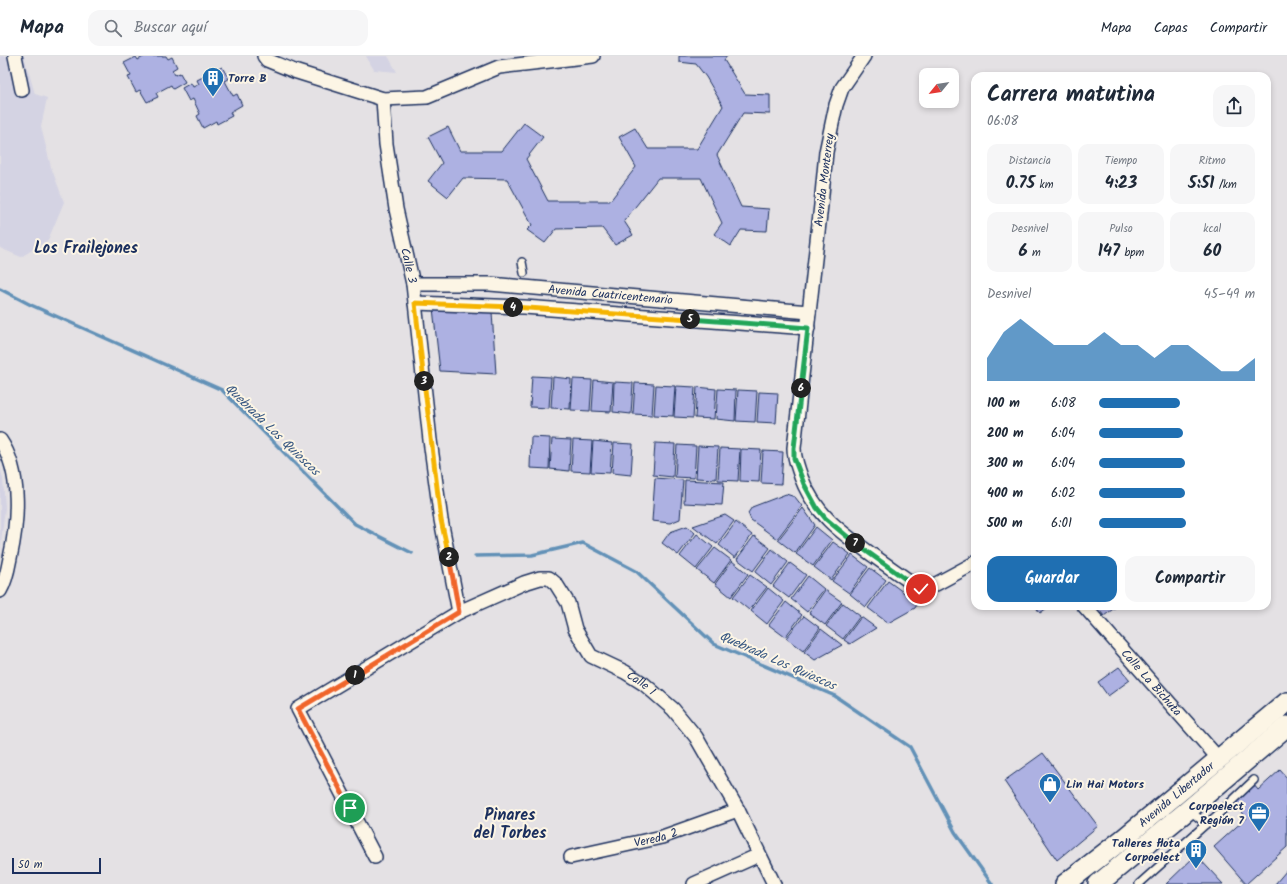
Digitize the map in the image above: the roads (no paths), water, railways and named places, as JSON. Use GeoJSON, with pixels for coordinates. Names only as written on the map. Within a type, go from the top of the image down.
{"type":"FeatureCollection","features":[{"type":"Feature","properties":{"kind":"main road","name":"Avenida Libertador"},"geometry":{"type":"LineString","coordinates":[[1065,884],[1123,839],[1287,702]]}},
{"type":"Feature","properties":{"kind":"main road","name":"Avenida Libertador"},"geometry":{"type":"LineString","coordinates":[[1098,884],[1287,726]]}},
{"type":"Feature","properties":{"kind":"street"},"geometry":{"type":"LineString","coordinates":[[15,56],[22,90]]}},
{"type":"Feature","properties":{"kind":"street"},"geometry":{"type":"LineString","coordinates":[[264,56],[267,60],[294,71],[384,100],[427,97],[496,62],[593,56]]}},
{"type":"Feature","properties":{"kind":"street","name":"Avenida Monterrey"},"geometry":{"type":"LineString","coordinates":[[809,312],[822,206],[826,152],[830,129],[842,88],[864,56]]}},
{"type":"Feature","properties":{"kind":"street","name":"Calle 3"},"geometry":{"type":"LineString","coordinates":[[384,100],[386,144],[396,209],[415,303],[430,440],[441,520],[459,612]]}},
{"type":"Feature","properties":{"kind":"street","name":"Avenida Cuatricentenario"},"geometry":{"type":"LineString","coordinates":[[412,284],[490,284],[524,286],[809,312]]}},
{"type":"Feature","properties":{"kind":"street","name":"Avenida Cuatricentenario"},"geometry":{"type":"LineString","coordinates":[[415,303],[524,307],[808,328]]}},
{"type":"Feature","properties":{"kind":"street"},"geometry":{"type":"LineString","coordinates":[[809,312],[794,458],[804,484],[817,508],[826,519],[846,537],[921,589],[936,584],[971,565]]}},
{"type":"Feature","properties":{"kind":"street"},"geometry":{"type":"LineString","coordinates":[[0,440],[10,459],[16,500],[15,535],[7,575],[0,591]]}},
{"type":"Feature","properties":{"kind":"street","name":"Calle 1"},"geometry":{"type":"LineString","coordinates":[[459,612],[524,583],[540,578],[549,578],[556,584],[568,603],[575,629],[591,656],[625,672],[644,684],[673,709],[696,737],[738,810],[774,884]]}},
{"type":"Feature","properties":{"kind":"street","name":"Calle La Bichuta"},"geometry":{"type":"LineString","coordinates":[[1088,610],[1219,759]]}},
{"type":"Feature","properties":{"kind":"street"},"geometry":{"type":"LineString","coordinates":[[375,857],[298,709],[459,612]]}},
{"type":"Feature","properties":{"kind":"street","name":"Vereda 2"},"geometry":{"type":"LineString","coordinates":[[571,857],[662,837],[738,810]]}},
{"type":"Feature","properties":{"kind":"street"},"geometry":{"type":"LineString","coordinates":[[694,884],[759,855]]}},
{"type":"Feature","properties":{"kind":"lane"},"geometry":{"type":"LineString","coordinates":[[522,262],[524,273]]}},
{"type":"Feature","properties":{"kind":"lane"},"geometry":{"type":"LineString","coordinates":[[1139,884],[1215,817],[1254,780]]}},
{"type":"Feature","properties":{"kind":"lane"},"geometry":{"type":"LineString","coordinates":[[1188,810],[1206,824]]}},
{"type":"Feature","properties":{"kind":"waterway","name":"Quebrada Los Quioscos"},"geometry":{"type":"LineString","coordinates":[[0,289],[31,305],[222,390],[355,524],[412,553]]}},
{"type":"Feature","properties":{"kind":"waterway","name":"Quebrada Los Quioscos"},"geometry":{"type":"LineString","coordinates":[[475,556],[532,555],[583,543],[636,571],[714,644],[835,696],[910,747],[955,832],[992,884]]}},
{"type":"Feature","properties":{"kind":"place","name":"Torre B"},"geometry":{"type":"Point","coordinates":[213,98]}},
{"type":"Feature","properties":{"kind":"place","name":"Lin Hai Motors"},"geometry":{"type":"Point","coordinates":[1050,804]}},
{"type":"Feature","properties":{"kind":"place","name":"Corpoelect Región 7"},"geometry":{"type":"Point","coordinates":[1259,832]}},
{"type":"Feature","properties":{"kind":"place","name":"Talleres flota Corpoelect"},"geometry":{"type":"Point","coordinates":[1196,870]}},
{"type":"Feature","properties":{"kind":"district","name":"Los Frailejones"},"geometry":{"type":"Point","coordinates":[86,247]}},
{"type":"Feature","properties":{"kind":"district","name":"Pinares del Torbes"},"geometry":{"type":"Point","coordinates":[510,823]}}]}
